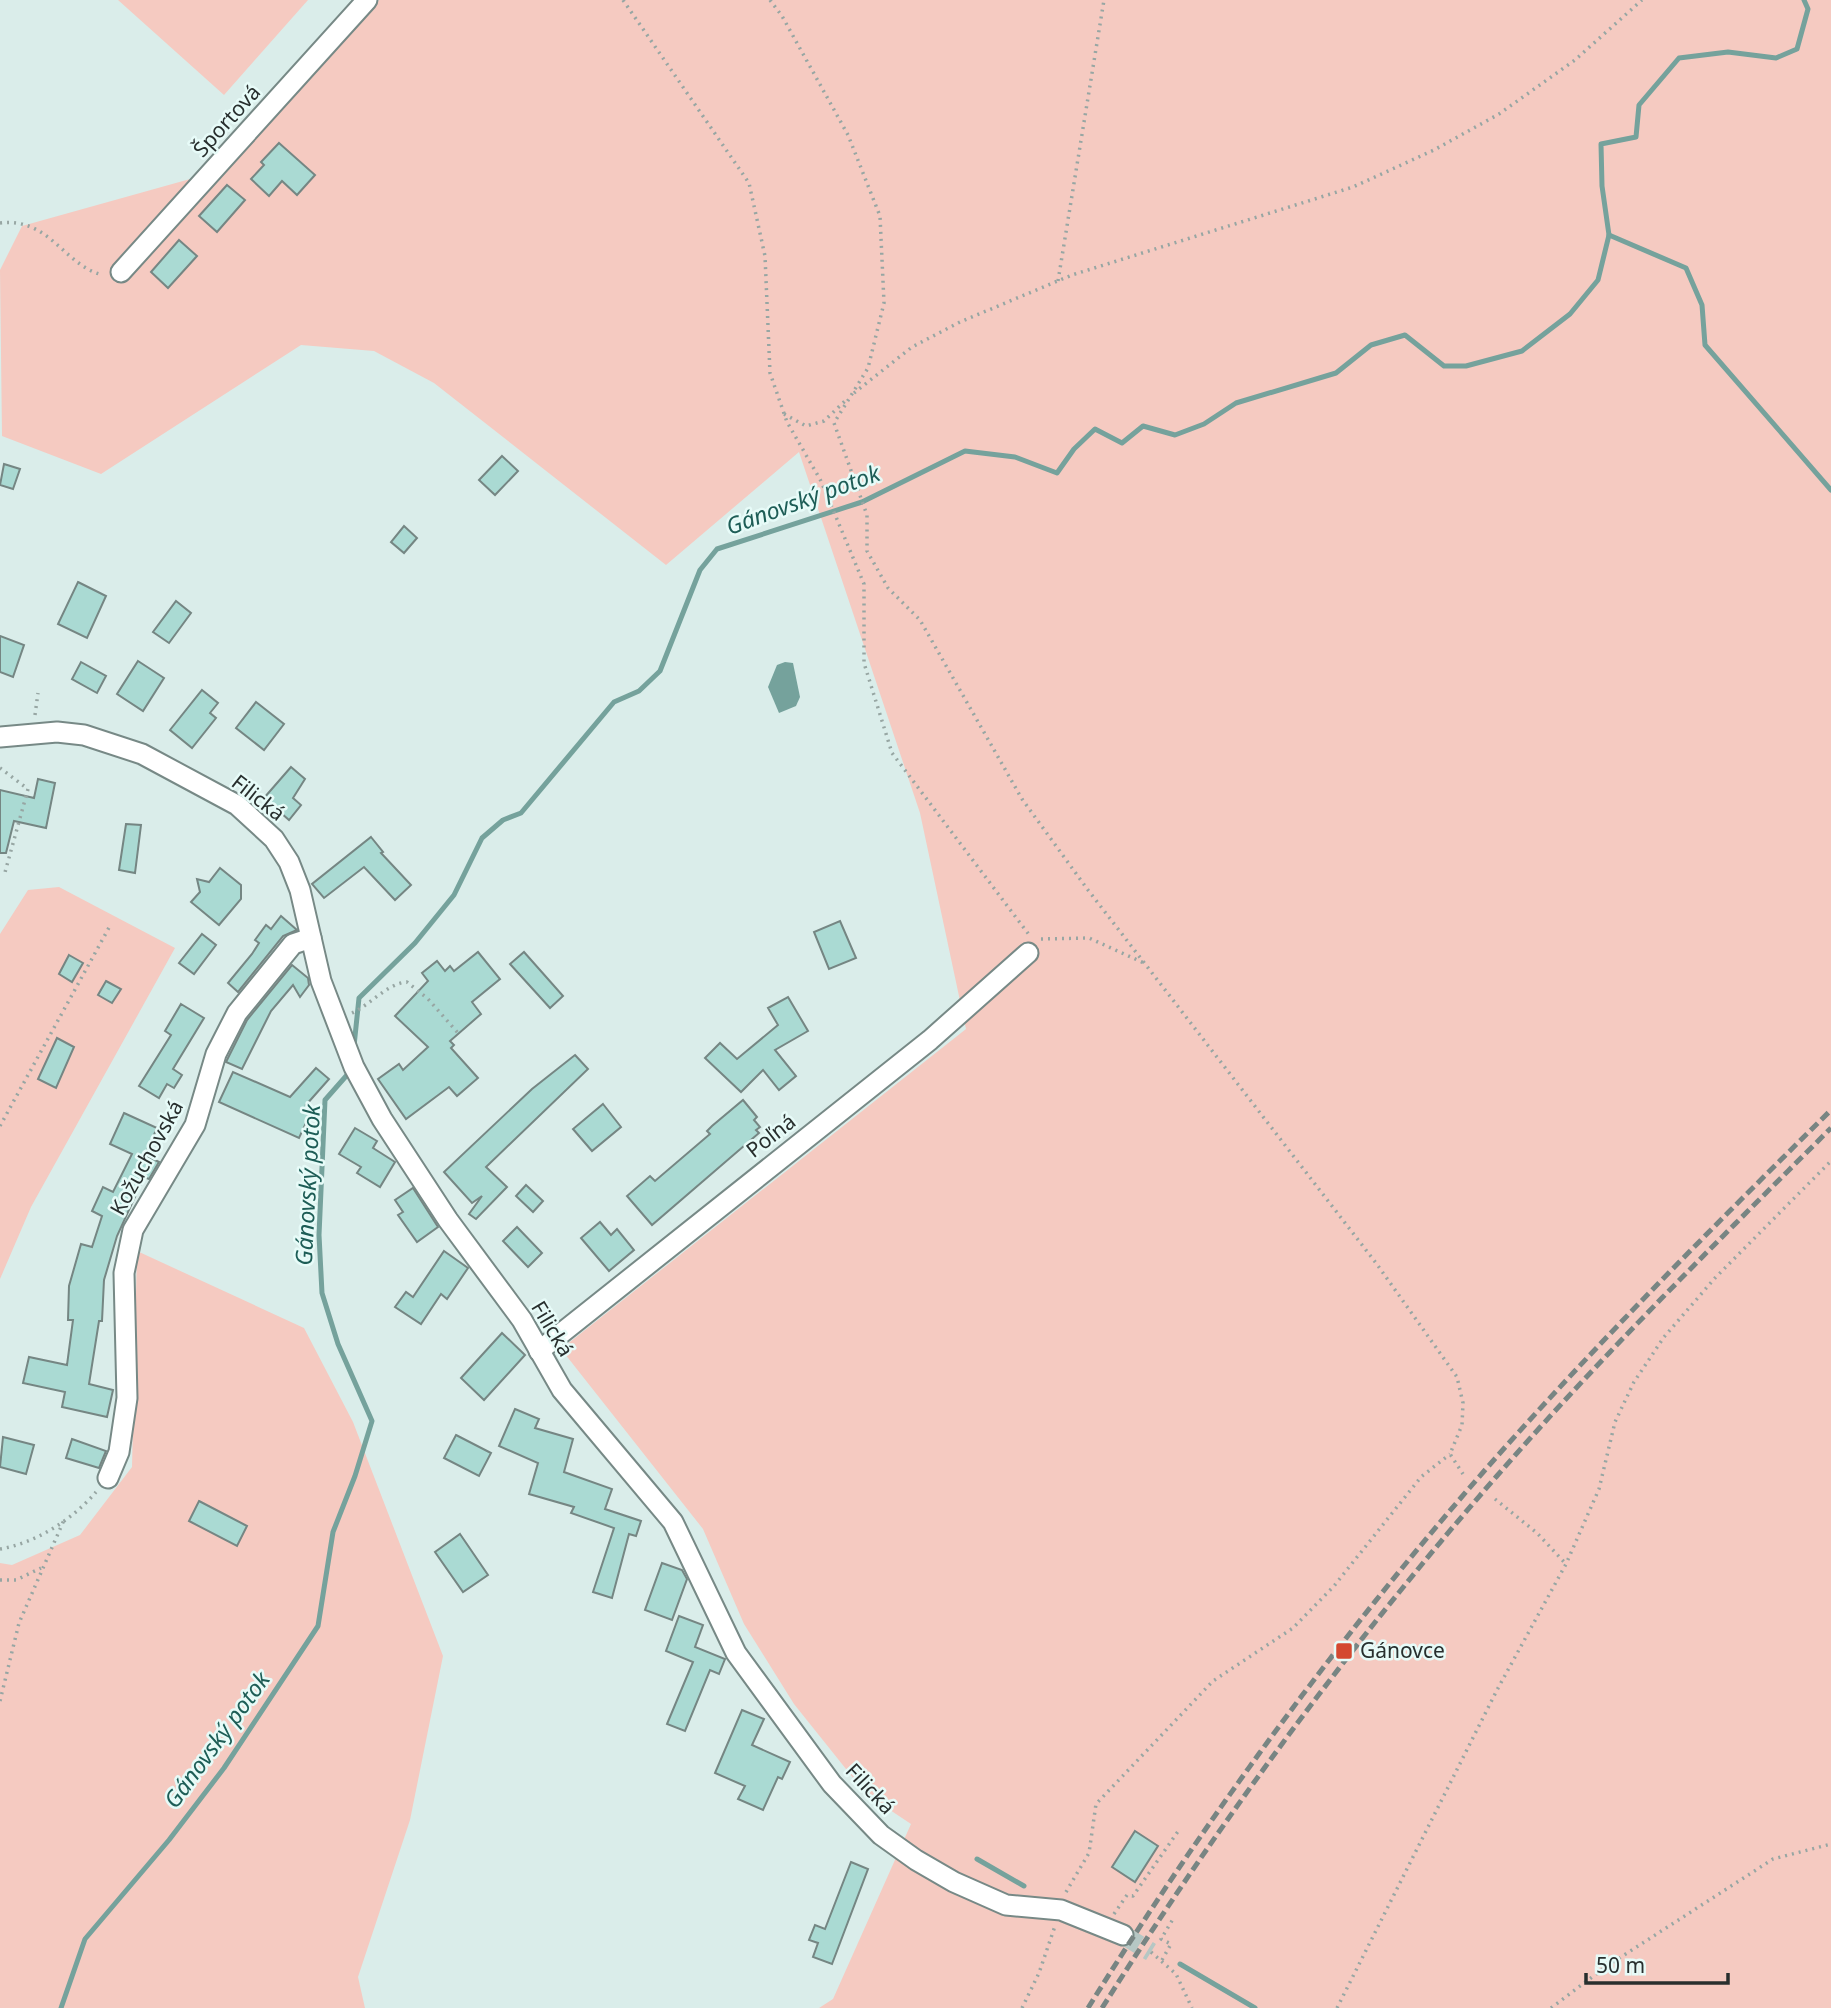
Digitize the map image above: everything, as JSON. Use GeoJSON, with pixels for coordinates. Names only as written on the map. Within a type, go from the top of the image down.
{"type":"FeatureCollection","features":[{"type":"Feature","properties":{"kind":"street","name":"Športová"},"geometry":{"type":"LineString","coordinates":[[121,272],[367,0]]}},
{"type":"Feature","properties":{"kind":"street","name":"Filická"},"geometry":{"type":"LineString","coordinates":[[0,737],[57,732],[83,735],[142,754],[237,805],[274,839],[289,862],[300,890],[321,981],[351,1058],[382,1119],[426,1186],[522,1320],[562,1390],[673,1522],[736,1653],[856,1811],[881,1835],[916,1860],[987,1897],[1006,1905],[1061,1910],[1123,1935]]}},
{"type":"Feature","properties":{"kind":"street","name":"Kožuchovská"},"geometry":{"type":"LineString","coordinates":[[108,1478],[119,1452],[125,1419],[124,1273],[133,1230],[195,1125],[216,1054],[237,1013],[293,944],[311,938]]}},
{"type":"Feature","properties":{"kind":"street","name":"Poľná"},"geometry":{"type":"LineString","coordinates":[[539,1351],[930,1040],[1030,946]]}},
{"type":"Feature","properties":{"kind":"path"},"geometry":{"type":"LineString","coordinates":[[623,0],[749,183],[765,256],[770,373],[784,414],[821,481],[864,584],[864,663],[892,753],[1030,946],[1089,938],[1145,964]]}},
{"type":"Feature","properties":{"kind":"path"},"geometry":{"type":"LineString","coordinates":[[770,0],[782,16],[848,135],[880,216],[884,303],[868,368],[834,423],[865,510],[867,551],[888,588],[920,620],[1022,799],[1145,964],[1376,1263],[1457,1377],[1463,1403],[1462,1425],[1450,1454],[1421,1477],[1382,1522],[1334,1586],[1293,1628],[1213,1681],[1096,1804],[1089,1853],[1064,1895],[1039,1973],[1021,2008]]}},
{"type":"Feature","properties":{"kind":"path"},"geometry":{"type":"LineString","coordinates":[[1058,281],[1104,0]]}},
{"type":"Feature","properties":{"kind":"path"},"geometry":{"type":"LineString","coordinates":[[784,414],[806,426],[824,421],[912,347],[960,322],[1058,281],[1353,187],[1434,150],[1499,114],[1575,60],[1642,0]]}},
{"type":"Feature","properties":{"kind":"path"},"geometry":{"type":"LineString","coordinates":[[0,223],[15,221],[55,239],[82,267],[101,275],[121,272]]}},
{"type":"Feature","properties":{"kind":"path"},"geometry":{"type":"LineString","coordinates":[[0,768],[28,789],[4,876]]}},
{"type":"Feature","properties":{"kind":"path"},"geometry":{"type":"LineString","coordinates":[[0,1126],[111,924]]}},
{"type":"Feature","properties":{"kind":"path"},"geometry":{"type":"LineString","coordinates":[[350,1014],[369,1006],[399,982],[407,982],[428,999],[458,1032]]}},
{"type":"Feature","properties":{"kind":"path"},"geometry":{"type":"LineString","coordinates":[[1337,2008],[1497,1690],[1566,1564],[1599,1489],[1615,1422],[1634,1382],[1664,1338],[1715,1278],[1831,1161]]}},
{"type":"Feature","properties":{"kind":"path"},"geometry":{"type":"LineString","coordinates":[[1450,1454],[1463,1474]]}},
{"type":"Feature","properties":{"kind":"path"},"geometry":{"type":"LineString","coordinates":[[0,1549],[40,1536],[64,1520],[108,1478]]}},
{"type":"Feature","properties":{"kind":"path"},"geometry":{"type":"LineString","coordinates":[[1495,1499],[1566,1564]]}},
{"type":"Feature","properties":{"kind":"path"},"geometry":{"type":"LineString","coordinates":[[0,1700],[19,1623],[64,1520]]}},
{"type":"Feature","properties":{"kind":"path"},"geometry":{"type":"LineString","coordinates":[[0,1580],[16,1580],[42,1567]]}},
{"type":"Feature","properties":{"kind":"path"},"geometry":{"type":"LineString","coordinates":[[1111,1919],[1127,1895],[1133,1896],[1179,1830]]}},
{"type":"Feature","properties":{"kind":"path"},"geometry":{"type":"LineString","coordinates":[[1551,2008],[1604,1968],[1773,1859],[1831,1844]]}},
{"type":"Feature","properties":{"kind":"path"},"geometry":{"type":"LineString","coordinates":[[1162,1960],[1171,1944],[1161,1939],[1173,1919]]}},
{"type":"Feature","properties":{"kind":"path"},"geometry":{"type":"LineString","coordinates":[[1151,1952],[1176,1974],[1192,2008]]}},
{"type":"Feature","properties":{"kind":"shaded area"},"geometry":{"type":"Polygon","coordinates":[[[118,0],[308,0],[224,95],[118,0]]]}},
{"type":"Feature","properties":{"kind":"shaded area"},"geometry":{"type":"Polygon","coordinates":[[[379,0],[1831,0],[1831,2008],[819,2008],[833,1999],[911,1824],[866,1794],[794,1704],[744,1624],[703,1529],[561,1349],[966,1029],[920,813],[799,452],[666,565],[434,383],[374,351],[301,345],[101,474],[2,436],[0,270],[22,226],[208,174],[379,0]]]}},
{"type":"Feature","properties":{"kind":"shaded area"},"geometry":{"type":"Polygon","coordinates":[[[59,887],[175,948],[31,1207],[0,1279],[0,934],[28,890],[59,887]]]}},
{"type":"Feature","properties":{"kind":"shaded area"},"geometry":{"type":"Polygon","coordinates":[[[137,1251],[304,1328],[353,1422],[443,1656],[410,1820],[358,1977],[365,2008],[0,2008],[0,1563],[12,1565],[80,1535],[132,1467],[137,1251]]]}},
{"type":"Feature","properties":{"kind":"water"},"geometry":{"type":"Polygon","coordinates":[[[793,663],[800,697],[796,706],[779,713],[768,687],[777,665],[793,663]]]}},
{"type":"Feature","properties":{"kind":"building"},"geometry":{"type":"Polygon","coordinates":[[[279,143],[315,175],[297,195],[282,181],[269,196],[251,179],[264,165],[261,162],[279,143]]]}},
{"type":"Feature","properties":{"kind":"building"},"geometry":{"type":"Polygon","coordinates":[[[227,185],[245,200],[217,232],[199,216],[227,185]]]}},
{"type":"Feature","properties":{"kind":"building"},"geometry":{"type":"Polygon","coordinates":[[[179,240],[197,256],[168,288],[151,272],[179,240]]]}},
{"type":"Feature","properties":{"kind":"building"},"geometry":{"type":"Polygon","coordinates":[[[502,456],[518,471],[495,495],[479,480],[502,456]]]}},
{"type":"Feature","properties":{"kind":"building"},"geometry":{"type":"Polygon","coordinates":[[[4,464],[20,469],[13,489],[0,485],[4,464]]]}},
{"type":"Feature","properties":{"kind":"building"},"geometry":{"type":"Polygon","coordinates":[[[404,526],[417,538],[404,553],[391,542],[404,526]]]}},
{"type":"Feature","properties":{"kind":"building"},"geometry":{"type":"Polygon","coordinates":[[[78,582],[106,596],[87,638],[58,624],[78,582]]]}},
{"type":"Feature","properties":{"kind":"building"},"geometry":{"type":"Polygon","coordinates":[[[176,601],[191,613],[169,643],[153,632],[176,601]]]}},
{"type":"Feature","properties":{"kind":"building"},"geometry":{"type":"Polygon","coordinates":[[[0,636],[24,645],[13,677],[0,672],[0,636]]]}},
{"type":"Feature","properties":{"kind":"building"},"geometry":{"type":"Polygon","coordinates":[[[138,661],[164,678],[143,711],[117,694],[138,661]]]}},
{"type":"Feature","properties":{"kind":"building"},"geometry":{"type":"Polygon","coordinates":[[[81,662],[106,676],[97,693],[72,679],[81,662]]]}},
{"type":"Feature","properties":{"kind":"building"},"geometry":{"type":"Polygon","coordinates":[[[202,690],[218,703],[210,713],[216,718],[192,748],[170,730],[202,690]]]}},
{"type":"Feature","properties":{"kind":"building"},"geometry":{"type":"Polygon","coordinates":[[[256,702],[284,724],[264,750],[236,728],[256,702]]]}},
{"type":"Feature","properties":{"kind":"building"},"geometry":{"type":"Polygon","coordinates":[[[291,767],[305,779],[293,798],[301,805],[289,820],[264,798],[291,767]]]}},
{"type":"Feature","properties":{"kind":"building"},"geometry":{"type":"Polygon","coordinates":[[[38,779],[55,783],[46,828],[14,821],[6,853],[0,853],[0,790],[34,798],[38,779]]]}},
{"type":"Feature","properties":{"kind":"building"},"geometry":{"type":"Polygon","coordinates":[[[126,824],[141,825],[135,873],[119,870],[126,824]]]}},
{"type":"Feature","properties":{"kind":"building"},"geometry":{"type":"Polygon","coordinates":[[[371,837],[383,852],[381,853],[411,885],[395,900],[364,867],[324,898],[312,884],[371,837]]]}},
{"type":"Feature","properties":{"kind":"building"},"geometry":{"type":"Polygon","coordinates":[[[220,868],[241,885],[241,899],[219,925],[191,902],[200,892],[197,879],[209,882],[220,868]]]}},
{"type":"Feature","properties":{"kind":"building"},"geometry":{"type":"Polygon","coordinates":[[[281,916],[297,930],[283,936],[238,992],[228,983],[252,954],[259,943],[255,940],[266,925],[271,929],[281,916]]]}},
{"type":"Feature","properties":{"kind":"building"},"geometry":{"type":"Polygon","coordinates":[[[840,921],[856,958],[829,969],[814,932],[840,921]]]}},
{"type":"Feature","properties":{"kind":"building"},"geometry":{"type":"Polygon","coordinates":[[[202,934],[216,945],[194,974],[179,963],[202,934]]]}},
{"type":"Feature","properties":{"kind":"building"},"geometry":{"type":"Polygon","coordinates":[[[478,952],[500,979],[472,1002],[481,1014],[450,1041],[454,1045],[451,1048],[478,1078],[457,1096],[449,1087],[406,1119],[378,1079],[399,1064],[403,1070],[428,1047],[395,1016],[428,981],[422,973],[437,961],[445,971],[450,966],[454,971],[478,952]]]}},
{"type":"Feature","properties":{"kind":"building"},"geometry":{"type":"Polygon","coordinates":[[[524,952],[563,996],[550,1008],[510,964],[524,952]]]}},
{"type":"Feature","properties":{"kind":"building"},"geometry":{"type":"Polygon","coordinates":[[[69,955],[83,963],[72,982],[59,974],[69,955]]]}},
{"type":"Feature","properties":{"kind":"building"},"geometry":{"type":"Polygon","coordinates":[[[292,965],[308,978],[309,985],[300,997],[293,985],[271,1011],[242,1069],[226,1062],[247,1020],[292,965]]]}},
{"type":"Feature","properties":{"kind":"building"},"geometry":{"type":"Polygon","coordinates":[[[106,981],[121,989],[112,1003],[98,995],[106,981]]]}},
{"type":"Feature","properties":{"kind":"building"},"geometry":{"type":"Polygon","coordinates":[[[788,997],[808,1031],[775,1050],[796,1076],[779,1090],[763,1070],[741,1092],[705,1058],[720,1043],[737,1059],[778,1025],[768,1008],[788,997]]]}},
{"type":"Feature","properties":{"kind":"building"},"geometry":{"type":"Polygon","coordinates":[[[181,1004],[204,1018],[173,1069],[182,1075],[174,1088],[167,1084],[159,1098],[139,1086],[171,1035],[165,1031],[181,1004]]]}},
{"type":"Feature","properties":{"kind":"building"},"geometry":{"type":"Polygon","coordinates":[[[57,1038],[74,1047],[56,1088],[38,1079],[57,1038]]]}},
{"type":"Feature","properties":{"kind":"building"},"geometry":{"type":"Polygon","coordinates":[[[575,1055],[588,1069],[486,1167],[507,1187],[476,1219],[469,1214],[482,1196],[472,1203],[444,1172],[532,1089],[575,1055]]]}},
{"type":"Feature","properties":{"kind":"building"},"geometry":{"type":"Polygon","coordinates":[[[316,1068],[329,1079],[306,1105],[313,1108],[299,1138],[219,1102],[233,1072],[290,1097],[316,1068]]]}},
{"type":"Feature","properties":{"kind":"building"},"geometry":{"type":"Polygon","coordinates":[[[743,1100],[757,1117],[754,1120],[760,1127],[756,1130],[759,1133],[652,1225],[627,1196],[650,1176],[655,1181],[710,1134],[707,1131],[743,1100]]]}},
{"type":"Feature","properties":{"kind":"building"},"geometry":{"type":"Polygon","coordinates":[[[603,1104],[621,1127],[592,1151],[573,1129],[603,1104]]]}},
{"type":"Feature","properties":{"kind":"building"},"geometry":{"type":"Polygon","coordinates":[[[124,1113],[157,1128],[145,1155],[159,1162],[149,1179],[144,1177],[117,1236],[104,1280],[102,1321],[99,1321],[89,1384],[113,1390],[107,1417],[62,1407],[65,1392],[23,1383],[29,1357],[67,1365],[73,1320],[68,1320],[69,1286],[81,1244],[92,1247],[102,1216],[92,1211],[103,1187],[113,1192],[132,1154],[110,1144],[124,1113]]]}},
{"type":"Feature","properties":{"kind":"building"},"geometry":{"type":"Polygon","coordinates":[[[355,1128],[377,1141],[373,1148],[395,1162],[380,1187],[357,1173],[361,1167],[339,1154],[355,1128]]]}},
{"type":"Feature","properties":{"kind":"building"},"geometry":{"type":"Polygon","coordinates":[[[526,1185],[543,1201],[533,1212],[516,1196],[526,1185]]]}},
{"type":"Feature","properties":{"kind":"building"},"geometry":{"type":"Polygon","coordinates":[[[413,1188],[438,1227],[417,1242],[398,1215],[403,1212],[395,1200],[413,1188]]]}},
{"type":"Feature","properties":{"kind":"building"},"geometry":{"type":"Polygon","coordinates":[[[600,1222],[611,1235],[617,1229],[634,1250],[609,1271],[581,1238],[600,1222]]]}},
{"type":"Feature","properties":{"kind":"building"},"geometry":{"type":"Polygon","coordinates":[[[517,1227],[542,1253],[528,1267],[503,1241],[517,1227]]]}},
{"type":"Feature","properties":{"kind":"building"},"geometry":{"type":"Polygon","coordinates":[[[444,1251],[468,1268],[447,1299],[441,1294],[421,1324],[395,1307],[406,1292],[413,1297],[444,1251]]]}},
{"type":"Feature","properties":{"kind":"building"},"geometry":{"type":"Polygon","coordinates":[[[502,1333],[525,1355],[484,1400],[461,1378],[502,1333]]]}},
{"type":"Feature","properties":{"kind":"building"},"geometry":{"type":"Polygon","coordinates":[[[515,1409],[539,1419],[535,1428],[573,1439],[564,1472],[612,1489],[605,1509],[641,1521],[636,1536],[629,1534],[612,1598],[593,1592],[614,1528],[571,1513],[574,1507],[529,1494],[538,1463],[499,1446],[515,1409]]]}},
{"type":"Feature","properties":{"kind":"building"},"geometry":{"type":"Polygon","coordinates":[[[456,1435],[491,1453],[479,1476],[444,1458],[456,1435]]]}},
{"type":"Feature","properties":{"kind":"building"},"geometry":{"type":"Polygon","coordinates":[[[3,1437],[34,1445],[26,1474],[0,1467],[3,1437]]]}},
{"type":"Feature","properties":{"kind":"building"},"geometry":{"type":"Polygon","coordinates":[[[72,1439],[106,1451],[99,1468],[66,1458],[72,1439]]]}},
{"type":"Feature","properties":{"kind":"building"},"geometry":{"type":"Polygon","coordinates":[[[199,1501],[247,1526],[237,1546],[189,1521],[199,1501]]]}},
{"type":"Feature","properties":{"kind":"building"},"geometry":{"type":"Polygon","coordinates":[[[460,1534],[488,1575],[463,1592],[435,1552],[460,1534]]]}},
{"type":"Feature","properties":{"kind":"building"},"geometry":{"type":"Polygon","coordinates":[[[662,1563],[682,1570],[687,1579],[672,1620],[645,1610],[662,1563]]]}},
{"type":"Feature","properties":{"kind":"building"},"geometry":{"type":"Polygon","coordinates":[[[679,1616],[703,1625],[695,1647],[725,1659],[719,1674],[710,1670],[685,1731],[667,1724],[693,1662],[666,1651],[679,1616]]]}},
{"type":"Feature","properties":{"kind":"building"},"geometry":{"type":"Polygon","coordinates":[[[742,1710],[764,1719],[752,1745],[790,1762],[782,1779],[778,1777],[763,1810],[738,1799],[745,1786],[715,1773],[742,1710]]]}},
{"type":"Feature","properties":{"kind":"building"},"geometry":{"type":"Polygon","coordinates":[[[1135,1831],[1158,1846],[1135,1882],[1112,1867],[1135,1831]]]}},
{"type":"Feature","properties":{"kind":"building"},"geometry":{"type":"Polygon","coordinates":[[[851,1862],[868,1869],[832,1964],[813,1957],[818,1943],[809,1940],[815,1925],[825,1929],[851,1862]]]}},
{"type":"Feature","properties":{"kind":"waterway","name":"Gánovský potok"},"geometry":{"type":"LineString","coordinates":[[354,1046],[359,998],[415,943],[454,895],[482,838],[503,820],[521,813],[614,702],[639,691],[660,671],[700,570],[717,549],[862,502],[965,451],[1015,457],[1057,473],[1074,449],[1095,429],[1122,443],[1143,426],[1175,435],[1204,424],[1236,403],[1336,373],[1371,345],[1405,335],[1444,366],[1466,366],[1522,351],[1570,314],[1598,280],[1609,235],[1602,186],[1601,144],[1636,137],[1639,105],[1679,58],[1728,52],[1776,58],[1797,49],[1808,9],[1804,0]]}},
{"type":"Feature","properties":{"kind":"waterway"},"geometry":{"type":"LineString","coordinates":[[1609,235],[1686,268],[1702,305],[1705,345],[1831,490]]}},
{"type":"Feature","properties":{"kind":"waterway","name":"Gánovský potok"},"geometry":{"type":"LineString","coordinates":[[61,2008],[85,1939],[169,1840],[224,1768],[318,1626],[333,1532],[355,1476],[372,1421],[338,1344],[322,1293],[319,1235],[325,1100],[347,1075],[348,1069]]}},
{"type":"Feature","properties":{"kind":"waterway"},"geometry":{"type":"LineString","coordinates":[[977,1859],[1024,1886]]}},
{"type":"Feature","properties":{"kind":"waterway"},"geometry":{"type":"LineString","coordinates":[[1180,1964],[1255,2008]]}},
{"type":"Feature","properties":{"kind":"tunnel"},"geometry":{"type":"LineString","coordinates":[[1123,1935],[1151,1952]]}},
{"type":"Feature","properties":{"kind":"railway"},"geometry":{"type":"LineString","coordinates":[[1088,2008],[1234,1788],[1339,1647],[1450,1510],[1587,1358],[1831,1110]]}},
{"type":"Feature","properties":{"kind":"railway"},"geometry":{"type":"LineString","coordinates":[[1102,2008],[1240,1802],[1339,1669],[1442,1540],[1536,1432],[1619,1343],[1831,1128]]}},
{"type":"Feature","properties":{"kind":"place","name":"Gánovce"},"geometry":{"type":"Point","coordinates":[1344,1651]}}]}
